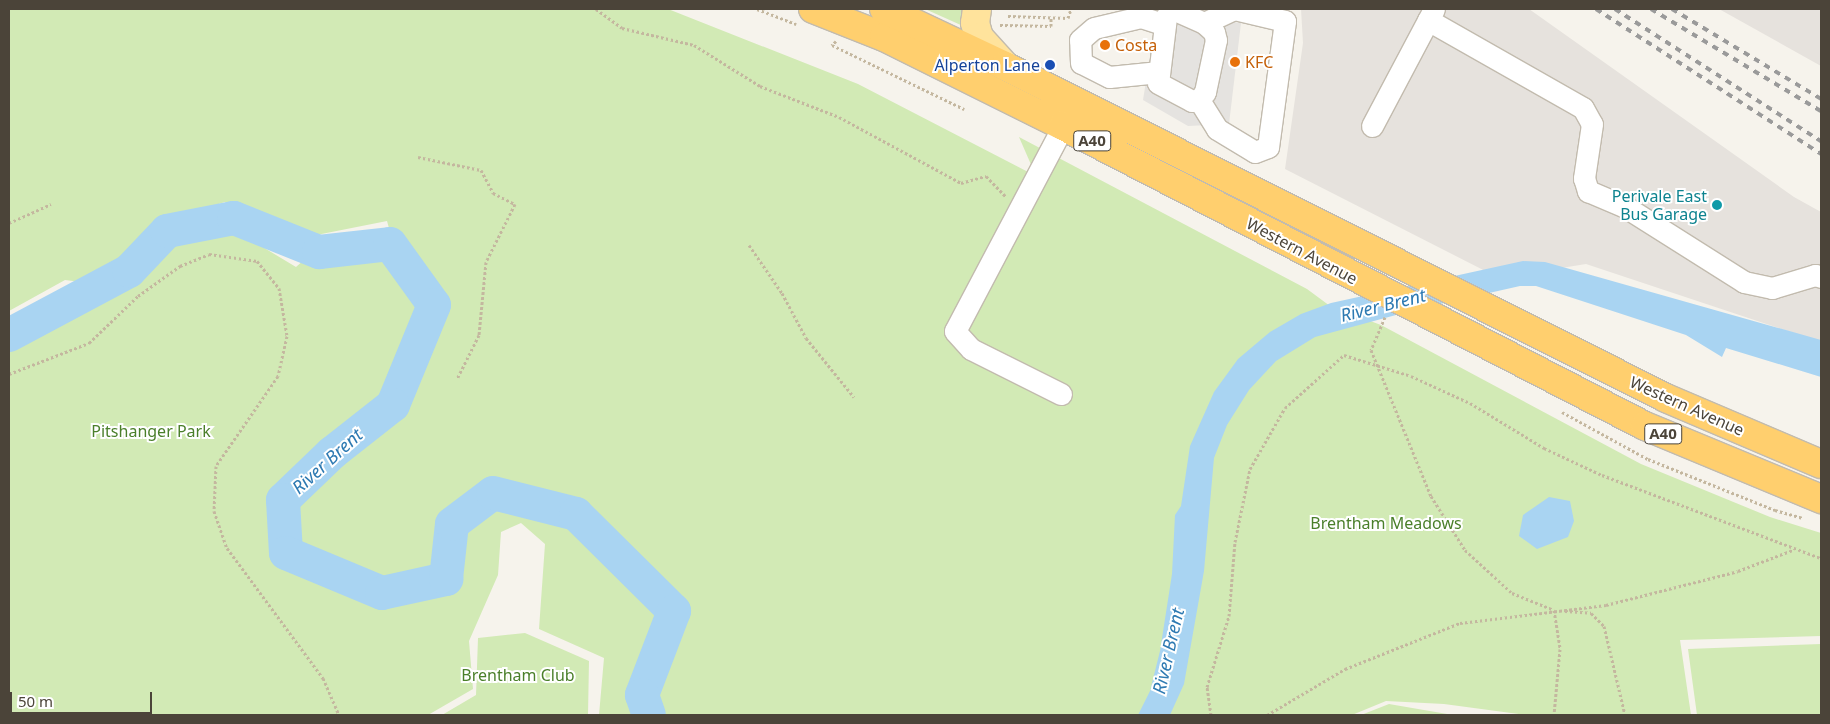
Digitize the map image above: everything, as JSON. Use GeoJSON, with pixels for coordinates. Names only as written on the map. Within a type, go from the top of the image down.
{"type":"FeatureCollection","features":[{"type":"Feature","properties":{"kind":"highway","name":"Western Avenue"},"geometry":{"type":"LineString","coordinates":[[814,9],[884,37],[1063,126],[1366,284],[1511,356],[1645,426],[1821,499]]}},
{"type":"Feature","properties":{"kind":"highway","name":"Western Avenue"},"geometry":{"type":"LineString","coordinates":[[884,9],[1005,66],[1666,398],[1821,464]]}},
{"type":"Feature","properties":{"kind":"main road"},"geometry":{"type":"LineString","coordinates":[[984,17],[976,23],[980,37],[1005,66]]}},
{"type":"Feature","properties":{"kind":"lane"},"geometry":{"type":"LineString","coordinates":[[1199,100],[1217,129],[1255,152],[1268,147],[1282,15],[1235,9],[1204,23]]}},
{"type":"Feature","properties":{"kind":"lane"},"geometry":{"type":"LineString","coordinates":[[1158,72],[1109,77],[1082,63],[1080,40],[1094,28],[1141,17],[1170,14],[1204,23],[1214,32],[1216,40],[1205,92],[1199,100],[1192,101],[1158,83],[1158,72],[1170,14]]}},
{"type":"Feature","properties":{"kind":"lane"},"geometry":{"type":"LineString","coordinates":[[1372,126],[1431,15],[1582,108],[1592,124],[1584,178],[1588,191],[1624,206],[1744,282],[1772,288],[1815,275],[1821,277]]}},
{"type":"Feature","properties":{"kind":"lane"},"geometry":{"type":"LineString","coordinates":[[1061,394],[972,349],[954,331],[1063,126]]}},
{"type":"Feature","properties":{"kind":"path"},"geometry":{"type":"LineString","coordinates":[[596,9],[622,28],[694,45],[760,86],[839,117],[960,183],[986,176],[1018,209]]}},
{"type":"Feature","properties":{"kind":"path"},"geometry":{"type":"LineString","coordinates":[[1008,16],[1068,18],[1071,9]]}},
{"type":"Feature","properties":{"kind":"path"},"geometry":{"type":"LineString","coordinates":[[984,17],[1050,26],[1051,18]]}},
{"type":"Feature","properties":{"kind":"path"},"geometry":{"type":"LineString","coordinates":[[836,40],[832,45],[964,109]]}},
{"type":"Feature","properties":{"kind":"path"},"geometry":{"type":"LineString","coordinates":[[418,157],[481,170],[493,194],[515,204],[486,262],[479,335],[457,379]]}},
{"type":"Feature","properties":{"kind":"path"},"geometry":{"type":"LineString","coordinates":[[9,223],[51,204]]}},
{"type":"Feature","properties":{"kind":"path"},"geometry":{"type":"LineString","coordinates":[[749,244],[782,293],[806,338],[854,397]]}},
{"type":"Feature","properties":{"kind":"path"},"geometry":{"type":"LineString","coordinates":[[9,374],[89,343],[138,296],[180,266],[209,254],[257,261],[279,288],[287,336],[278,376],[216,466],[214,511],[227,548],[323,678],[338,715]]}},
{"type":"Feature","properties":{"kind":"path"},"geometry":{"type":"LineString","coordinates":[[1385,317],[1371,350],[1431,496],[1465,550],[1512,593],[1554,610],[1591,613],[1604,626],[1625,715]]}},
{"type":"Feature","properties":{"kind":"path"},"geometry":{"type":"LineString","coordinates":[[1211,715],[1207,687],[1229,616],[1235,542],[1250,469],[1285,408],[1344,355],[1411,376],[1470,403],[1544,448],[1602,475],[1794,550],[1821,558]]}},
{"type":"Feature","properties":{"kind":"path"},"geometry":{"type":"LineString","coordinates":[[1267,715],[1345,669],[1460,623],[1606,605],[1738,571],[1794,550]]}},
{"type":"Feature","properties":{"kind":"path"},"geometry":{"type":"LineString","coordinates":[[1554,610],[1560,649],[1554,715]]}},
{"type":"Feature","properties":{"kind":"shaded area"},"geometry":{"type":"Polygon","coordinates":[[[1301,9],[1529,9],[1794,197],[1821,212],[1821,342],[1586,264],[1499,278],[1285,169],[1303,43],[1301,9]]]}},
{"type":"Feature","properties":{"kind":"shaded area"},"geometry":{"type":"Polygon","coordinates":[[[1719,9],[1821,9],[1821,66],[1719,9]]]}},
{"type":"Feature","properties":{"kind":"shaded area"},"geometry":{"type":"Polygon","coordinates":[[[1157,13],[1241,23],[1229,124],[1188,126],[1143,100],[1157,13]]]}},
{"type":"Feature","properties":{"kind":"green space"},"geometry":{"type":"Polygon","coordinates":[[[9,9],[668,9],[858,84],[1036,176],[1019,137],[1307,289],[1330,306],[1381,325],[1641,464],[1770,517],[1821,533],[1821,636],[1680,640],[1691,715],[1526,715],[1444,704],[1386,701],[1352,715],[599,715],[604,658],[539,629],[545,544],[521,523],[501,532],[498,575],[469,641],[473,689],[428,715],[9,715],[9,343],[135,279],[174,241],[233,229],[258,243],[225,202],[167,220],[132,261],[89,283],[65,280],[9,311],[9,9]],[[387,221],[261,246],[296,267],[322,244],[385,233],[392,239],[387,221]]]}},
{"type":"Feature","properties":{"kind":"green space"},"geometry":{"type":"Polygon","coordinates":[[[925,9],[971,9],[963,26],[925,9]]]}},
{"type":"Feature","properties":{"kind":"green space","name":"Brentham Club"},"geometry":{"type":"Polygon","coordinates":[[[525,633],[589,661],[588,715],[442,715],[476,695],[478,638],[525,633]]]}},
{"type":"Feature","properties":{"kind":"green space"},"geometry":{"type":"Polygon","coordinates":[[[1821,644],[1821,715],[1697,715],[1688,649],[1821,644]]]}},
{"type":"Feature","properties":{"kind":"green space"},"geometry":{"type":"Polygon","coordinates":[[[1389,704],[1453,715],[1361,715],[1389,704]]]}},
{"type":"Feature","properties":{"kind":"water"},"geometry":{"type":"Polygon","coordinates":[[[1523,261],[1545,262],[1821,340],[1821,377],[1726,348],[1722,357],[1686,335],[1536,286],[1520,286],[1418,309],[1315,337],[1276,361],[1249,390],[1227,425],[1214,458],[1204,571],[1184,684],[1170,715],[1138,715],[1150,691],[1160,651],[1172,574],[1175,515],[1181,506],[1190,446],[1214,392],[1238,359],[1270,332],[1301,314],[1331,303],[1523,261]]]}},
{"type":"Feature","properties":{"kind":"water"},"geometry":{"type":"Polygon","coordinates":[[[1549,497],[1570,501],[1574,521],[1568,537],[1537,549],[1519,536],[1523,515],[1549,497]]]}},
{"type":"Feature","properties":{"kind":"waterway","name":"River Brent"},"geometry":{"type":"LineString","coordinates":[[9,335],[129,271],[167,231],[234,218],[319,252],[390,244],[434,305],[393,405],[332,453],[283,500],[286,553],[382,593],[446,579],[452,524],[493,493],[576,514],[674,611],[642,695],[649,715]]}},
{"type":"Feature","properties":{"kind":"railway"},"geometry":{"type":"LineString","coordinates":[[1596,9],[1821,154]]}},
{"type":"Feature","properties":{"kind":"railway"},"geometry":{"type":"LineString","coordinates":[[1615,9],[1821,141]]}},
{"type":"Feature","properties":{"kind":"railway"},"geometry":{"type":"LineString","coordinates":[[1651,9],[1821,111]]}},
{"type":"Feature","properties":{"kind":"railway"},"geometry":{"type":"LineString","coordinates":[[1672,9],[1821,99]]}},
{"type":"Feature","properties":{"kind":"place","name":"Costa"},"geometry":{"type":"Point","coordinates":[1105,45]}},
{"type":"Feature","properties":{"kind":"place","name":"KFC"},"geometry":{"type":"Point","coordinates":[1235,62]}},
{"type":"Feature","properties":{"kind":"place","name":"Alperton Lane"},"geometry":{"type":"Point","coordinates":[1050,65]}},
{"type":"Feature","properties":{"kind":"place","name":"Perivale East Bus Garage"},"geometry":{"type":"Point","coordinates":[1717,205]}},
{"type":"Feature","properties":{"kind":"park label","name":"Pitshanger Park"},"geometry":{"type":"Point","coordinates":[151,431]}},
{"type":"Feature","properties":{"kind":"park label","name":"Brentham Meadows"},"geometry":{"type":"Point","coordinates":[1386,523]}}]}
